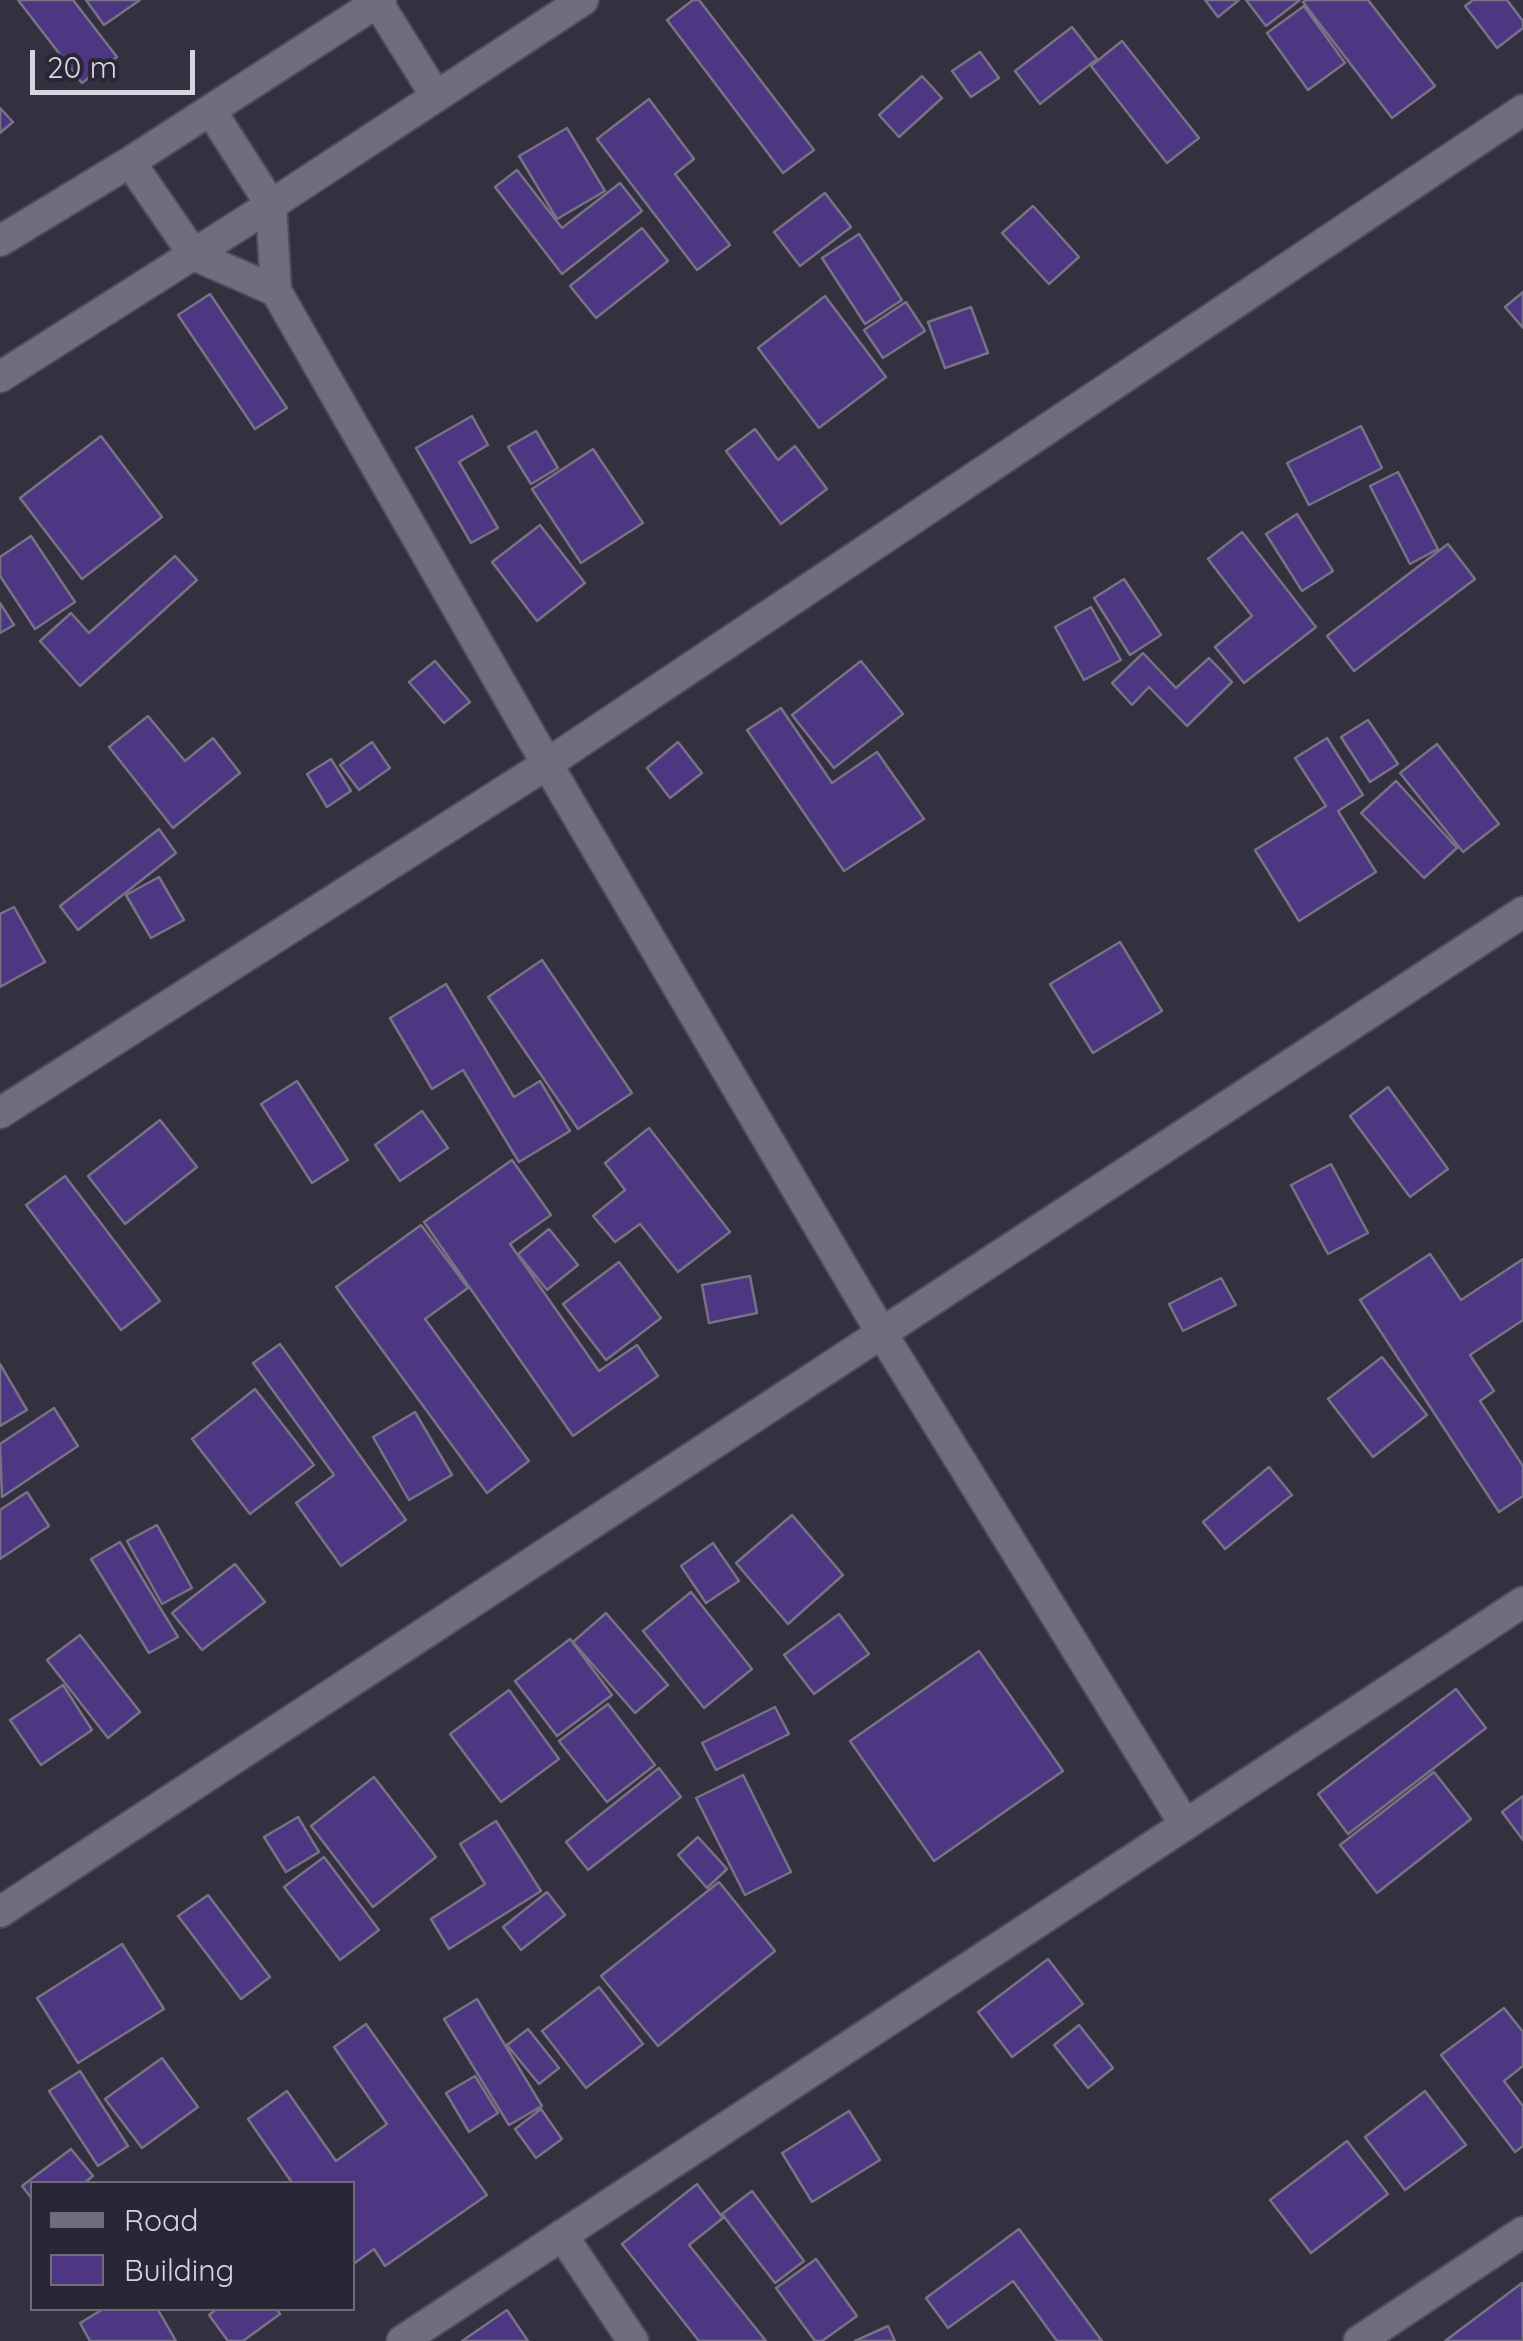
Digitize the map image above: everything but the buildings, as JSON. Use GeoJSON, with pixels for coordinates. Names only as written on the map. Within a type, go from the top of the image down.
{"type":"FeatureCollection","features":[{"type":"Feature","properties":{"kind":"street"},"geometry":{"type":"LineString","coordinates":[[0,377],[272,205],[584,0]]}},
{"type":"Feature","properties":{"kind":"street"},"geometry":{"type":"LineString","coordinates":[[0,241],[378,1],[436,96]]}},
{"type":"Feature","properties":{"kind":"street"},"geometry":{"type":"LineString","coordinates":[[211,110],[272,205],[276,292],[546,764],[881,1332],[1184,1823]]}},
{"type":"Feature","properties":{"kind":"street"},"geometry":{"type":"LineString","coordinates":[[0,1114],[546,764],[1523,110]]}},
{"type":"Feature","properties":{"kind":"street"},"geometry":{"type":"LineString","coordinates":[[130,162],[194,255],[276,292]]}},
{"type":"Feature","properties":{"kind":"street"},"geometry":{"type":"LineString","coordinates":[[0,1912],[1523,912]]}},
{"type":"Feature","properties":{"kind":"street"},"geometry":{"type":"LineString","coordinates":[[402,2341],[1523,1602]]}},
{"type":"Feature","properties":{"kind":"street"},"geometry":{"type":"LineString","coordinates":[[1359,2341],[1523,2232]]}},
{"type":"Feature","properties":{"kind":"street"},"geometry":{"type":"LineString","coordinates":[[562,2234],[633,2341]]}}]}
